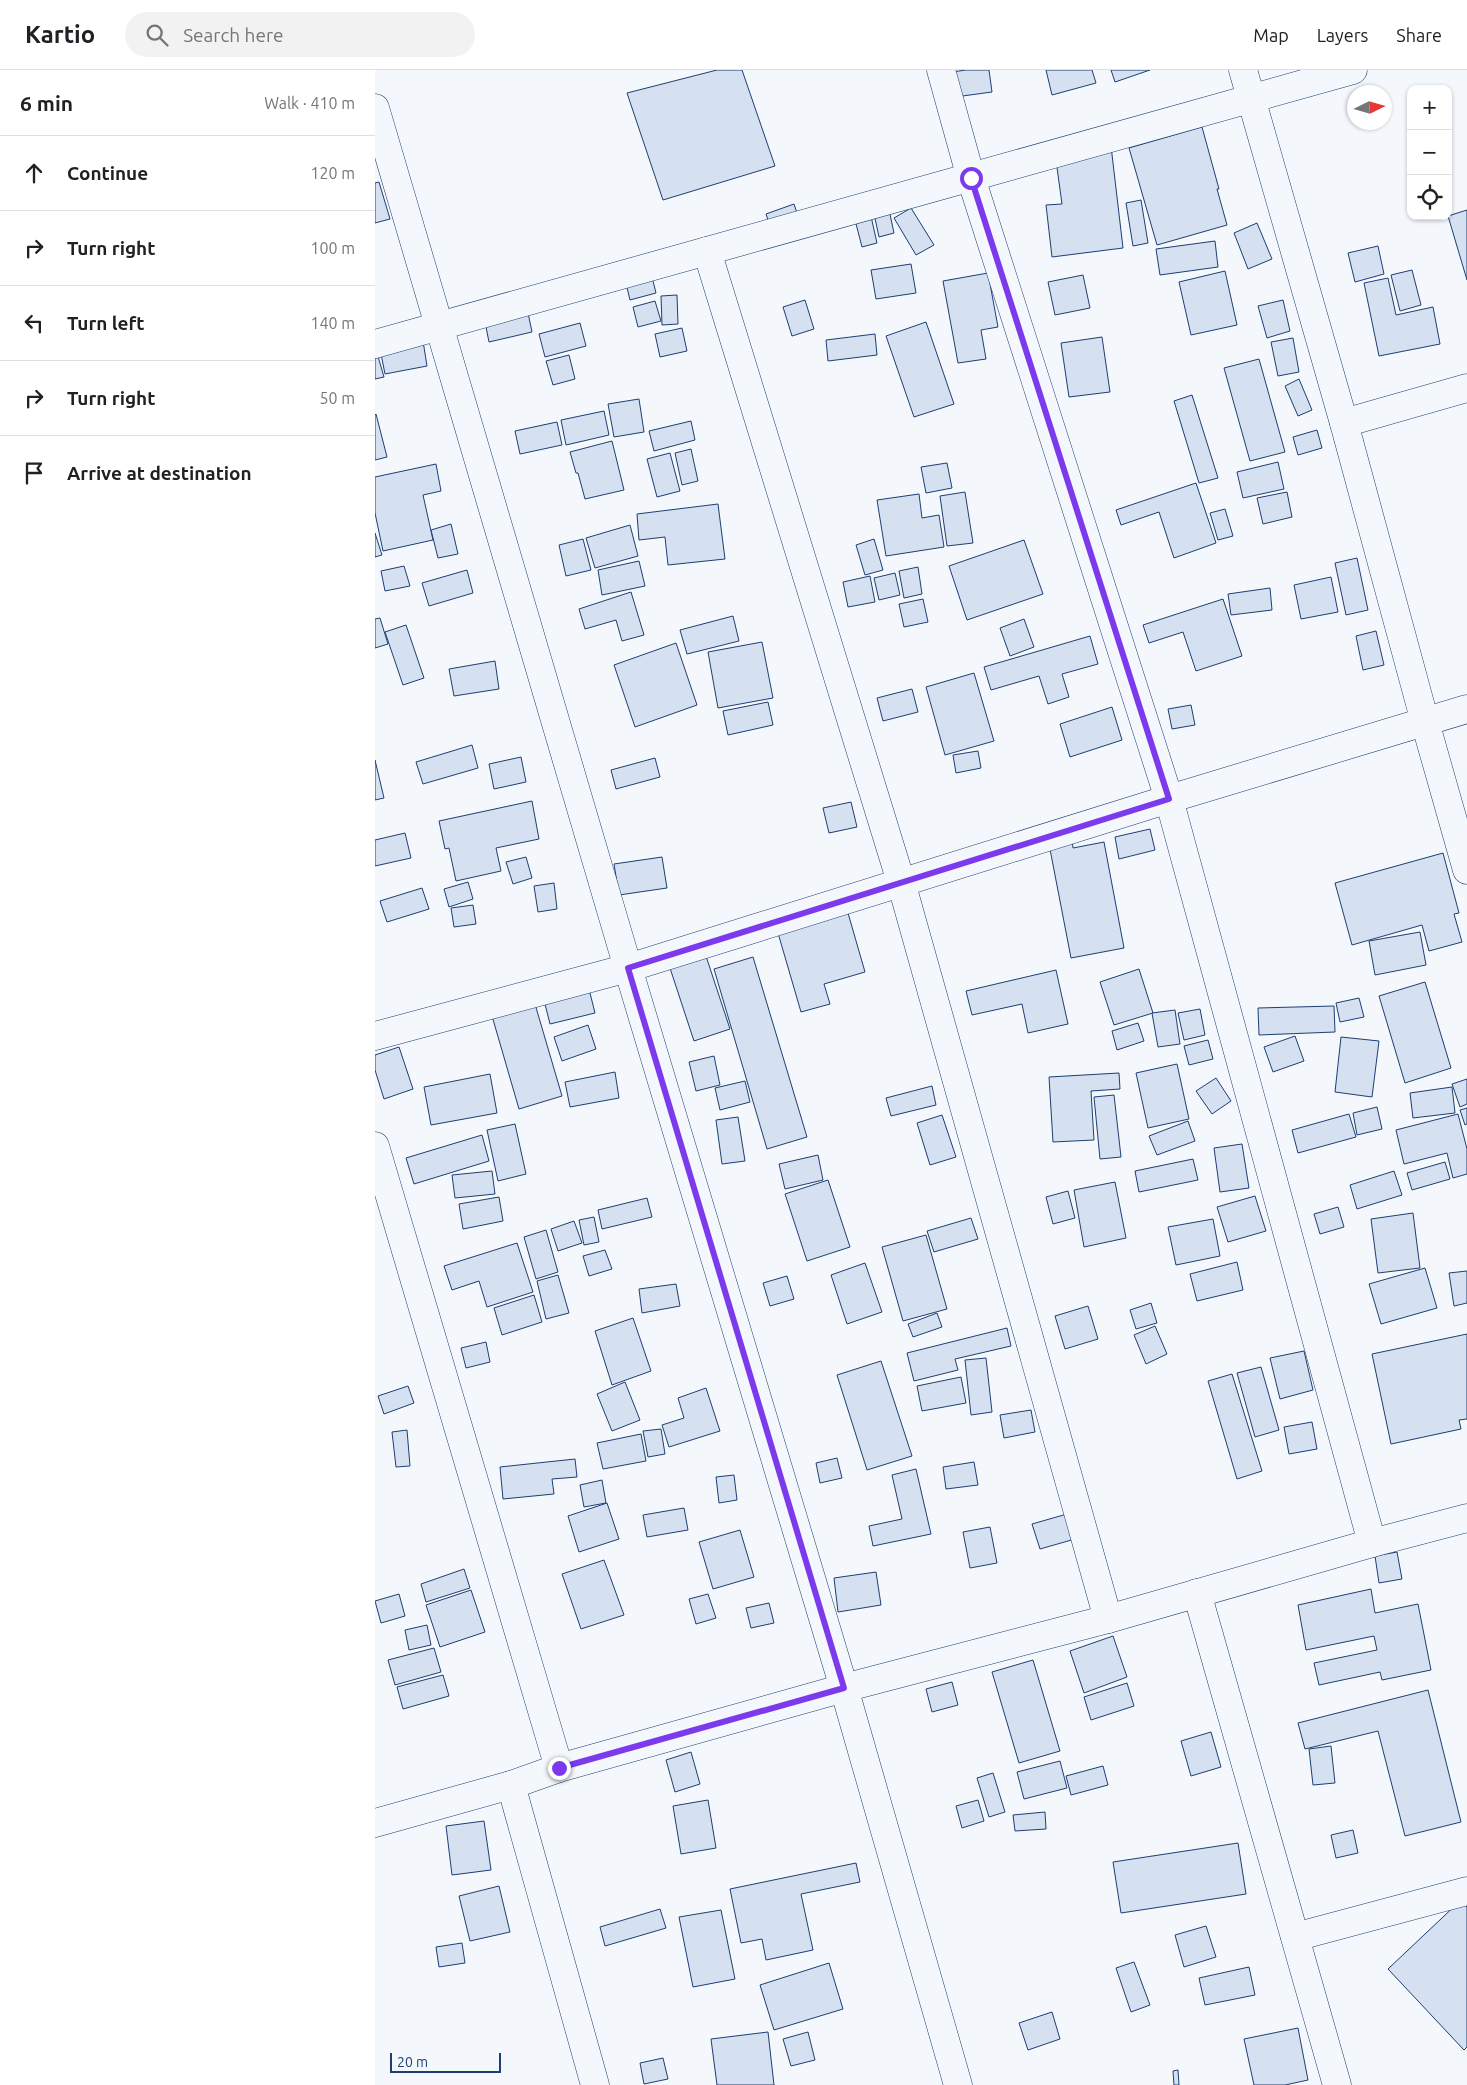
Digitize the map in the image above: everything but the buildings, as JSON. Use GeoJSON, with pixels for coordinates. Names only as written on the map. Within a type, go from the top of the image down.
{"type":"FeatureCollection","features":[{"type":"Feature","properties":{"kind":"street"},"geometry":{"type":"LineString","coordinates":[[941,70],[971,178],[1169,799],[1372,1542]]}},
{"type":"Feature","properties":{"kind":"street"},"geometry":{"type":"LineString","coordinates":[[1243,70],[1344,423],[1467,870]]}},
{"type":"Feature","properties":{"kind":"street"},"geometry":{"type":"LineString","coordinates":[[375,344],[1353,70]]}},
{"type":"Feature","properties":{"kind":"street"},"geometry":{"type":"LineString","coordinates":[[375,108],[628,968],[844,1688],[958,2085]]}},
{"type":"Feature","properties":{"kind":"street"},"geometry":{"type":"LineString","coordinates":[[707,251],[901,882],[1108,1619]]}},
{"type":"Feature","properties":{"kind":"street"},"geometry":{"type":"LineString","coordinates":[[1344,423],[1467,388]]}},
{"type":"Feature","properties":{"kind":"street"},"geometry":{"type":"LineString","coordinates":[[375,1036],[628,968],[1169,799],[1467,709]]}},
{"type":"Feature","properties":{"kind":"street"},"geometry":{"type":"LineString","coordinates":[[375,1146],[559,1768]]}},
{"type":"Feature","properties":{"kind":"street"},"geometry":{"type":"LineString","coordinates":[[375,1823],[511,1785],[559,1768],[844,1688],[1108,1619],[1372,1542],[1467,1518]]}},
{"type":"Feature","properties":{"kind":"street"},"geometry":{"type":"LineString","coordinates":[[1197,1594],[1337,2085]]}},
{"type":"Feature","properties":{"kind":"street"},"geometry":{"type":"LineString","coordinates":[[511,1785],[595,2085]]}},
{"type":"Feature","properties":{"kind":"street"},"geometry":{"type":"LineString","coordinates":[[1295,1937],[1467,1891]]}},
{"type":"Feature","properties":{"kind":"route"},"geometry":{"type":"LineString","coordinates":[[559,1768],[844,1688],[628,968],[1169,799],[971,178]]}}]}
